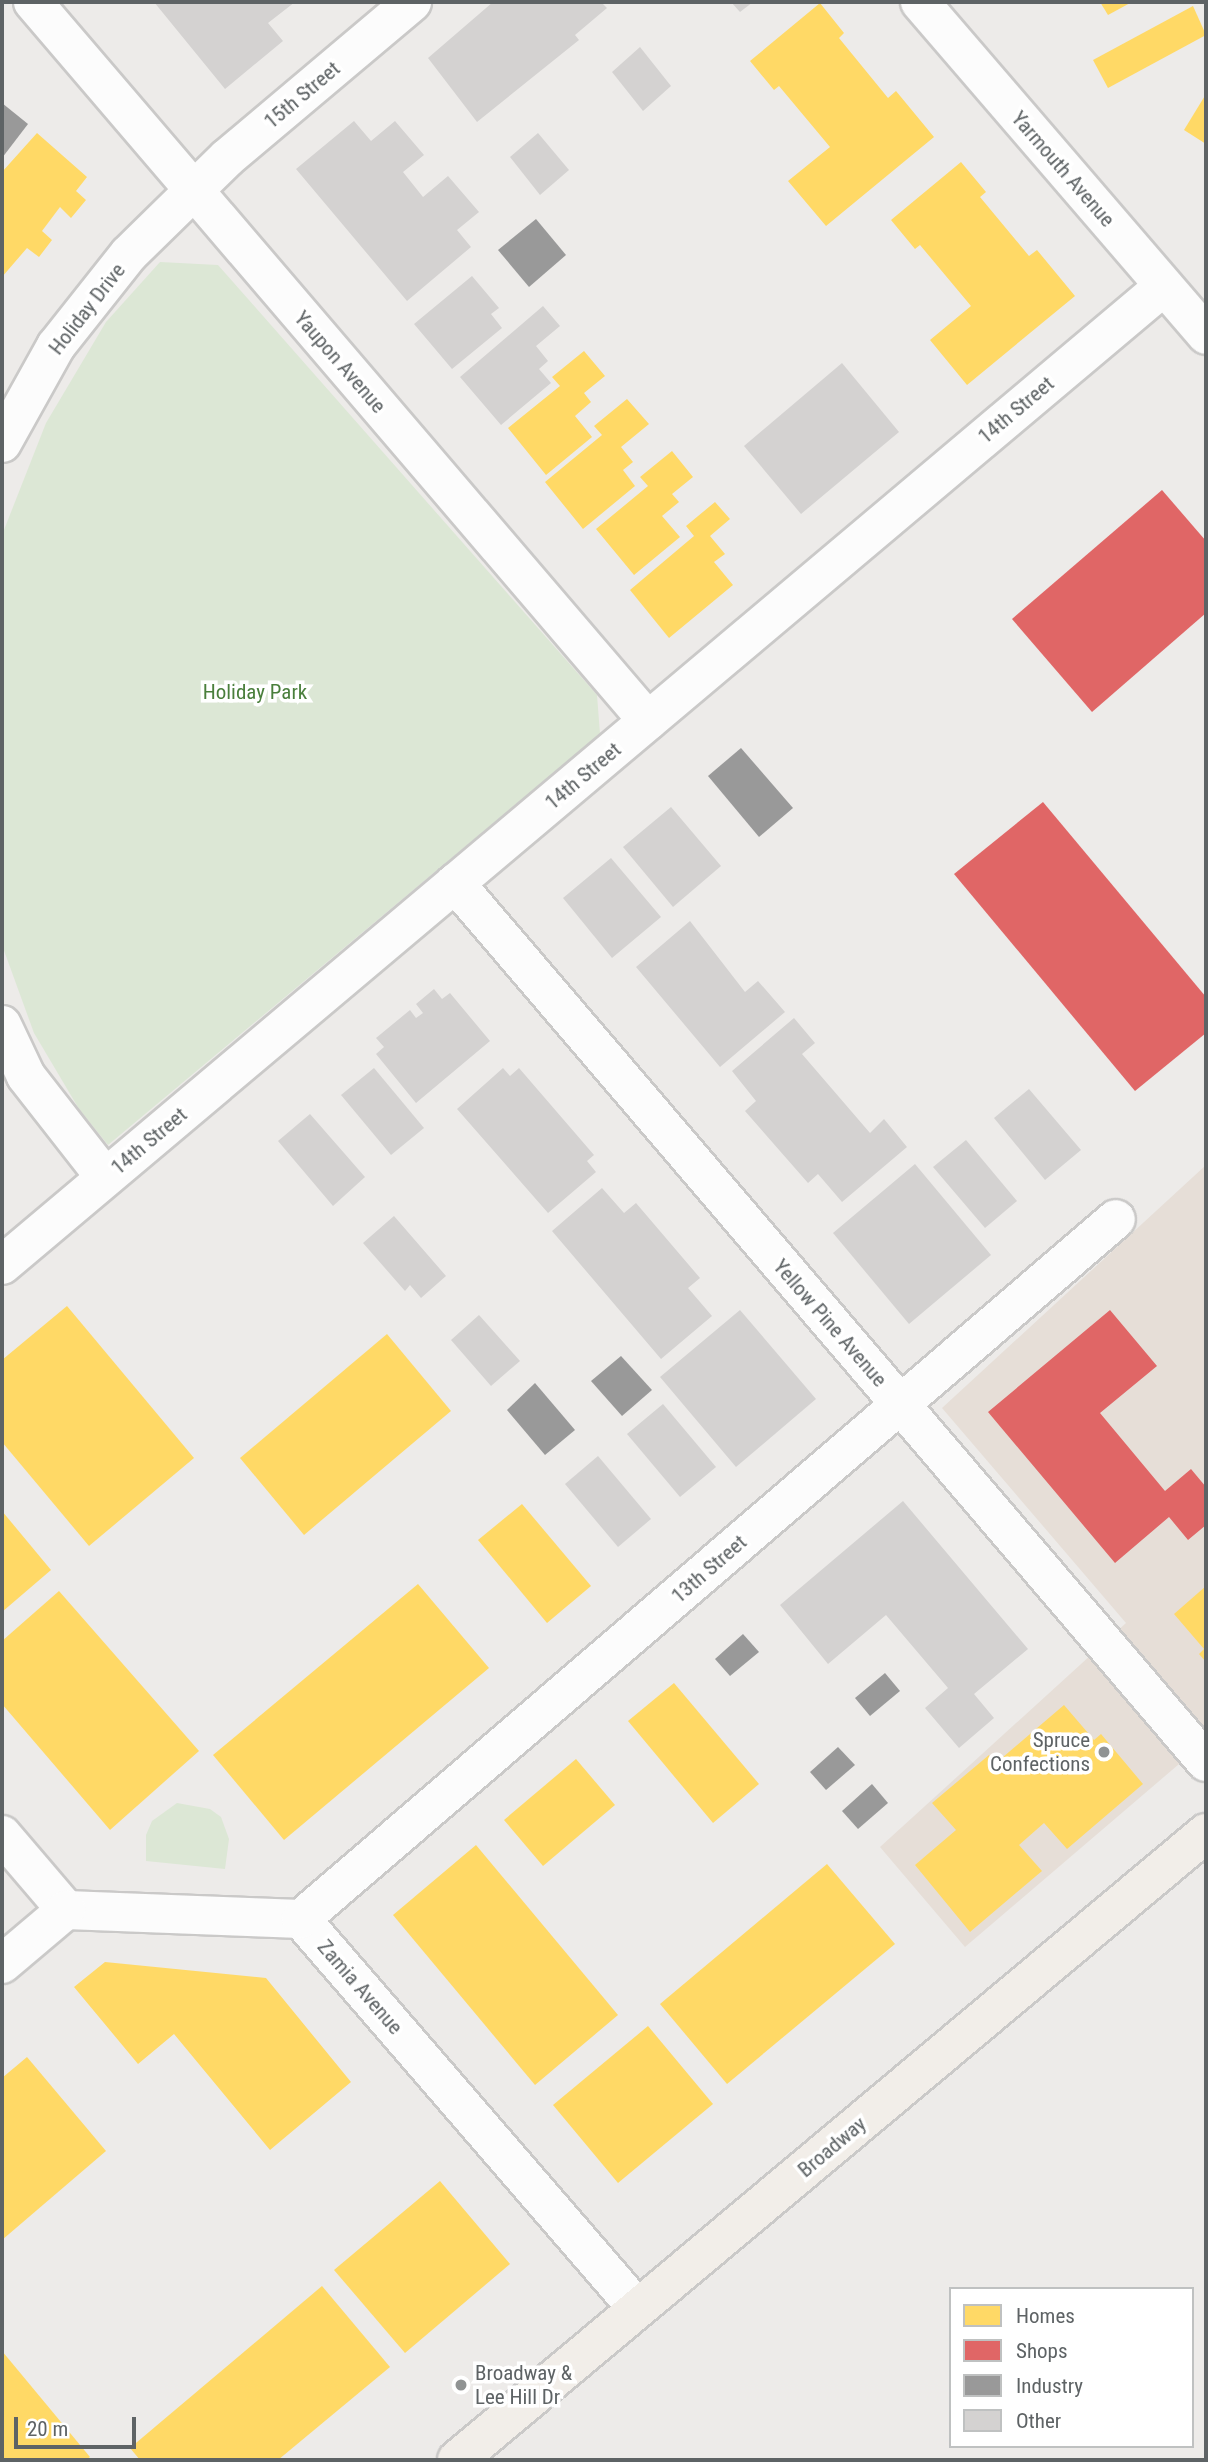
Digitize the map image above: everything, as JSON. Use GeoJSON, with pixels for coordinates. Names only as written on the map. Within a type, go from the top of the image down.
{"type":"FeatureCollection","features":[{"type":"Feature","properties":{"kind":"main road","name":"Broadway"},"geometry":{"type":"LineString","coordinates":[[457,2460],[1206,1833]]}},
{"type":"Feature","properties":{"kind":"street","name":"Yaupon Avenue"},"geometry":{"type":"LineString","coordinates":[[33,2],[648,721]]}},
{"type":"Feature","properties":{"kind":"street","name":"15th Street"},"geometry":{"type":"LineString","coordinates":[[193,191],[412,2]]}},
{"type":"Feature","properties":{"kind":"street","name":"Yarmouth Avenue"},"geometry":{"type":"LineString","coordinates":[[920,2],[1206,335]]}},
{"type":"Feature","properties":{"kind":"street","name":"Holiday Drive"},"geometry":{"type":"LineString","coordinates":[[2,443],[71,323],[129,254],[193,191]]}},
{"type":"Feature","properties":{"kind":"street","name":"14th Street"},"geometry":{"type":"LineString","coordinates":[[2,1265],[1164,286]]}},
{"type":"Feature","properties":{"kind":"street","name":"Yellow Pine Avenue"},"geometry":{"type":"LineString","coordinates":[[455,883],[1206,1762]]}},
{"type":"Feature","properties":{"kind":"street"},"geometry":{"type":"LineString","coordinates":[[2,1025],[26,1076],[106,1177]]}},
{"type":"Feature","properties":{"kind":"street","name":"13th Street"},"geometry":{"type":"LineString","coordinates":[[301,1919],[1116,1219]]}},
{"type":"Feature","properties":{"kind":"street"},"geometry":{"type":"LineString","coordinates":[[2,1835],[66,1910]]}},
{"type":"Feature","properties":{"kind":"street"},"geometry":{"type":"LineString","coordinates":[[2,1964],[66,1910],[301,1919]]}},
{"type":"Feature","properties":{"kind":"street","name":"Zamia Avenue"},"geometry":{"type":"LineString","coordinates":[[301,1919],[637,2308]]}},
{"type":"Feature","properties":{"kind":"shaded area"},"geometry":{"type":"Polygon","coordinates":[[[1206,1165],[1206,1741],[965,1947],[880,1847],[1126,1623],[942,1408],[1206,1165]]]}},
{"type":"Feature","properties":{"kind":"green space","name":"Holiday Park"},"geometry":{"type":"Polygon","coordinates":[[[160,262],[218,265],[597,695],[600,734],[108,1145],[79,1109],[34,1033],[2,945],[2,535],[46,423],[106,322],[160,262]]]}},
{"type":"Feature","properties":{"kind":"green space"},"geometry":{"type":"Polygon","coordinates":[[[177,1803],[210,1809],[221,1817],[229,1839],[225,1869],[146,1861],[146,1835],[152,1821],[177,1803]]]}},
{"type":"Feature","properties":{"kind":"building: Homes"},"geometry":{"type":"Polygon","coordinates":[[[1100,2],[1132,2],[1108,15],[1100,2]]]}},
{"type":"Feature","properties":{"kind":"building: Homes"},"geometry":{"type":"Polygon","coordinates":[[[820,3],[844,33],[839,38],[888,98],[896,91],[934,137],[826,226],[788,181],[830,147],[779,86],[774,90],[750,61],[820,3]]]}},
{"type":"Feature","properties":{"kind":"building: Homes"},"geometry":{"type":"Polygon","coordinates":[[[1193,6],[1206,35],[1108,88],[1093,60],[1193,6]]]}},
{"type":"Feature","properties":{"kind":"building: Homes"},"geometry":{"type":"Polygon","coordinates":[[[1206,94],[1206,144],[1184,130],[1206,94]]]}},
{"type":"Feature","properties":{"kind":"building: Homes"},"geometry":{"type":"Polygon","coordinates":[[[37,133],[87,177],[76,191],[86,200],[71,218],[60,207],[42,231],[52,240],[39,257],[27,248],[2,277],[2,172],[37,133]]]}},
{"type":"Feature","properties":{"kind":"building: Homes"},"geometry":{"type":"Polygon","coordinates":[[[961,162],[986,192],[980,197],[1029,256],[1037,250],[1075,296],[967,385],[930,340],[971,306],[920,245],[915,249],[891,220],[961,162]]]}},
{"type":"Feature","properties":{"kind":"building: Homes"},"geometry":{"type":"Polygon","coordinates":[[[584,351],[605,376],[584,393],[591,402],[575,416],[592,437],[546,475],[508,428],[560,386],[552,377],[584,351]]]}},
{"type":"Feature","properties":{"kind":"building: Homes"},"geometry":{"type":"Polygon","coordinates":[[[627,399],[649,424],[621,447],[633,462],[623,470],[635,486],[583,529],[545,482],[602,435],[594,426],[627,399]]]}},
{"type":"Feature","properties":{"kind":"building: Homes"},"geometry":{"type":"Polygon","coordinates":[[[672,451],[693,477],[672,494],[679,502],[662,516],[680,537],[634,575],[596,529],[648,486],[640,477],[672,451]]]}},
{"type":"Feature","properties":{"kind":"building: Homes"},"geometry":{"type":"Polygon","coordinates":[[[715,502],[730,519],[710,536],[725,554],[714,562],[733,585],[669,638],[630,590],[694,536],[686,526],[715,502]]]}},
{"type":"Feature","properties":{"kind":"building: Homes"},"geometry":{"type":"Polygon","coordinates":[[[67,1306],[194,1458],[89,1546],[2,1442],[2,1360],[67,1306]]]}},
{"type":"Feature","properties":{"kind":"building: Homes"},"geometry":{"type":"Polygon","coordinates":[[[387,1334],[451,1411],[304,1535],[240,1458],[387,1334]]]}},
{"type":"Feature","properties":{"kind":"building: Homes"},"geometry":{"type":"Polygon","coordinates":[[[522,1504],[591,1586],[547,1623],[478,1540],[522,1504]]]}},
{"type":"Feature","properties":{"kind":"building: Homes"},"geometry":{"type":"Polygon","coordinates":[[[2,1511],[51,1570],[2,1612],[2,1511]]]}},
{"type":"Feature","properties":{"kind":"building: Homes"},"geometry":{"type":"Polygon","coordinates":[[[418,1584],[489,1668],[284,1840],[213,1755],[418,1584]]]}},
{"type":"Feature","properties":{"kind":"building: Homes"},"geometry":{"type":"Polygon","coordinates":[[[1206,1586],[1206,1662],[1199,1654],[1204,1649],[1174,1614],[1206,1586]]]}},
{"type":"Feature","properties":{"kind":"building: Homes"},"geometry":{"type":"Polygon","coordinates":[[[59,1591],[199,1751],[110,1830],[2,1704],[2,1641],[59,1591]]]}},
{"type":"Feature","properties":{"kind":"building: Homes"},"geometry":{"type":"Polygon","coordinates":[[[674,1683],[759,1784],[713,1823],[628,1721],[674,1683]]]}},
{"type":"Feature","properties":{"kind":"building: Homes"},"geometry":{"type":"Polygon","coordinates":[[[1064,1705],[1094,1740],[1101,1734],[1143,1784],[1067,1849],[1044,1823],[1019,1845],[1042,1871],[970,1932],[915,1865],[956,1830],[932,1803],[989,1755],[996,1763],[1064,1705]]]}},
{"type":"Feature","properties":{"kind":"building: Homes"},"geometry":{"type":"Polygon","coordinates":[[[576,1759],[615,1805],[543,1866],[504,1820],[576,1759]]]}},
{"type":"Feature","properties":{"kind":"building: Homes"},"geometry":{"type":"Polygon","coordinates":[[[476,1845],[618,2015],[535,2085],[393,1915],[476,1845]]]}},
{"type":"Feature","properties":{"kind":"building: Homes"},"geometry":{"type":"Polygon","coordinates":[[[827,1864],[895,1944],[727,2084],[660,2004],[827,1864]]]}},
{"type":"Feature","properties":{"kind":"building: Homes"},"geometry":{"type":"Polygon","coordinates":[[[105,1962],[266,1978],[351,2082],[270,2150],[174,2034],[138,2064],[74,1987],[105,1962]]]}},
{"type":"Feature","properties":{"kind":"building: Homes"},"geometry":{"type":"Polygon","coordinates":[[[648,2026],[713,2104],[618,2183],[553,2105],[648,2026]]]}},
{"type":"Feature","properties":{"kind":"building: Homes"},"geometry":{"type":"Polygon","coordinates":[[[27,2057],[106,2151],[2,2240],[2,2078],[27,2057]]]}},
{"type":"Feature","properties":{"kind":"building: Homes"},"geometry":{"type":"Polygon","coordinates":[[[440,2181],[510,2264],[405,2353],[334,2270],[440,2181]]]}},
{"type":"Feature","properties":{"kind":"building: Homes"},"geometry":{"type":"Polygon","coordinates":[[[322,2286],[390,2367],[278,2460],[140,2460],[130,2448],[322,2286]]]}},
{"type":"Feature","properties":{"kind":"building: Homes"},"geometry":{"type":"Polygon","coordinates":[[[2,2351],[90,2457],[86,2460],[2,2460],[2,2351]]]}},
{"type":"Feature","properties":{"kind":"building: Shops"},"geometry":{"type":"Polygon","coordinates":[[[1162,490],[1206,541],[1206,613],[1092,712],[1012,619],[1162,490]]]}},
{"type":"Feature","properties":{"kind":"building: Shops"},"geometry":{"type":"Polygon","coordinates":[[[1043,802],[1206,997],[1206,1033],[1135,1091],[954,874],[1043,802]]]}},
{"type":"Feature","properties":{"kind":"building: Shops"},"geometry":{"type":"Polygon","coordinates":[[[1110,1310],[1157,1366],[1100,1413],[1165,1491],[1191,1469],[1206,1487],[1206,1525],[1188,1540],[1169,1517],[1115,1563],[988,1412],[1110,1310]]]}},
{"type":"Feature","properties":{"kind":"building: Industry"},"geometry":{"type":"Polygon","coordinates":[[[2,103],[28,124],[2,158],[2,103]]]}},
{"type":"Feature","properties":{"kind":"building: Industry"},"geometry":{"type":"Polygon","coordinates":[[[536,219],[566,255],[529,287],[498,250],[536,219]]]}},
{"type":"Feature","properties":{"kind":"building: Industry"},"geometry":{"type":"Polygon","coordinates":[[[741,748],[793,808],[759,837],[708,776],[741,748]]]}},
{"type":"Feature","properties":{"kind":"building: Industry"},"geometry":{"type":"Polygon","coordinates":[[[621,1356],[652,1390],[622,1416],[591,1381],[621,1356]]]}},
{"type":"Feature","properties":{"kind":"building: Industry"},"geometry":{"type":"Polygon","coordinates":[[[535,1383],[575,1430],[545,1455],[507,1410],[535,1383]]]}},
{"type":"Feature","properties":{"kind":"building: Industry"},"geometry":{"type":"Polygon","coordinates":[[[743,1634],[759,1652],[730,1676],[715,1659],[743,1634]]]}},
{"type":"Feature","properties":{"kind":"building: Industry"},"geometry":{"type":"Polygon","coordinates":[[[885,1673],[900,1691],[870,1716],[855,1698],[885,1673]]]}},
{"type":"Feature","properties":{"kind":"building: Industry"},"geometry":{"type":"Polygon","coordinates":[[[838,1747],[855,1765],[826,1790],[810,1772],[838,1747]]]}},
{"type":"Feature","properties":{"kind":"building: Industry"},"geometry":{"type":"Polygon","coordinates":[[[872,1784],[888,1803],[858,1829],[842,1811],[872,1784]]]}},
{"type":"Feature","properties":{"kind":"building: Other"},"geometry":{"type":"Polygon","coordinates":[[[154,2],[295,2],[268,23],[283,41],[225,89],[154,2]]]}},
{"type":"Feature","properties":{"kind":"building: Other"},"geometry":{"type":"Polygon","coordinates":[[[493,2],[601,2],[607,8],[575,35],[579,40],[477,122],[428,58],[493,2]]]}},
{"type":"Feature","properties":{"kind":"building: Other"},"geometry":{"type":"Polygon","coordinates":[[[731,2],[753,2],[740,12],[731,2]]]}},
{"type":"Feature","properties":{"kind":"building: Other"},"geometry":{"type":"Polygon","coordinates":[[[640,47],[671,86],[643,111],[612,72],[640,47]]]}},
{"type":"Feature","properties":{"kind":"building: Other"},"geometry":{"type":"Polygon","coordinates":[[[354,121],[371,141],[395,121],[424,155],[403,172],[423,197],[448,176],[479,212],[457,230],[471,247],[407,301],[296,169],[354,121]]]}},
{"type":"Feature","properties":{"kind":"building: Other"},"geometry":{"type":"Polygon","coordinates":[[[538,133],[569,170],[540,195],[510,157],[538,133]]]}},
{"type":"Feature","properties":{"kind":"building: Other"},"geometry":{"type":"Polygon","coordinates":[[[472,276],[499,308],[491,314],[502,328],[452,369],[414,324],[472,276]]]}},
{"type":"Feature","properties":{"kind":"building: Other"},"geometry":{"type":"Polygon","coordinates":[[[543,306],[560,326],[536,346],[548,361],[539,369],[551,383],[501,425],[460,377],[543,306]]]}},
{"type":"Feature","properties":{"kind":"building: Other"},"geometry":{"type":"Polygon","coordinates":[[[842,363],[899,432],[801,514],[744,446],[842,363]]]}},
{"type":"Feature","properties":{"kind":"building: Other"},"geometry":{"type":"Polygon","coordinates":[[[671,807],[721,866],[673,907],[623,847],[671,807]]]}},
{"type":"Feature","properties":{"kind":"building: Other"},"geometry":{"type":"Polygon","coordinates":[[[611,858],[661,917],[612,958],[563,898],[611,858]]]}},
{"type":"Feature","properties":{"kind":"building: Other"},"geometry":{"type":"Polygon","coordinates":[[[690,921],[745,992],[758,981],[785,1012],[720,1067],[636,967],[690,921]]]}},
{"type":"Feature","properties":{"kind":"building: Other"},"geometry":{"type":"Polygon","coordinates":[[[434,989],[442,999],[450,993],[490,1041],[416,1103],[376,1054],[384,1047],[376,1038],[410,1010],[416,1018],[423,1013],[416,1004],[434,989]]]}},
{"type":"Feature","properties":{"kind":"building: Other"},"geometry":{"type":"Polygon","coordinates":[[[794,1018],[815,1043],[802,1054],[870,1133],[884,1119],[907,1147],[842,1202],[818,1174],[808,1183],[745,1111],[756,1101],[732,1071],[794,1018]]]}},
{"type":"Feature","properties":{"kind":"building: Other"},"geometry":{"type":"Polygon","coordinates":[[[374,1068],[424,1128],[391,1155],[341,1095],[374,1068]]]}},
{"type":"Feature","properties":{"kind":"building: Other"},"geometry":{"type":"Polygon","coordinates":[[[503,1068],[510,1076],[519,1068],[594,1155],[587,1161],[596,1172],[548,1213],[457,1109],[503,1068]]]}},
{"type":"Feature","properties":{"kind":"building: Other"},"geometry":{"type":"Polygon","coordinates":[[[1029,1089],[1081,1150],[1045,1180],[994,1118],[1029,1089]]]}},
{"type":"Feature","properties":{"kind":"building: Other"},"geometry":{"type":"Polygon","coordinates":[[[310,1114],[365,1177],[333,1206],[278,1141],[310,1114]]]}},
{"type":"Feature","properties":{"kind":"building: Other"},"geometry":{"type":"Polygon","coordinates":[[[966,1140],[1017,1201],[985,1228],[933,1167],[966,1140]]]}},
{"type":"Feature","properties":{"kind":"building: Other"},"geometry":{"type":"Polygon","coordinates":[[[915,1164],[991,1255],[909,1324],[833,1233],[915,1164]]]}},
{"type":"Feature","properties":{"kind":"building: Other"},"geometry":{"type":"Polygon","coordinates":[[[602,1188],[624,1213],[636,1203],[700,1278],[688,1288],[712,1316],[661,1359],[552,1231],[602,1188]]]}},
{"type":"Feature","properties":{"kind":"building: Other"},"geometry":{"type":"Polygon","coordinates":[[[394,1216],[446,1276],[421,1298],[410,1285],[405,1291],[363,1243],[394,1216]]]}},
{"type":"Feature","properties":{"kind":"building: Other"},"geometry":{"type":"Polygon","coordinates":[[[740,1310],[816,1399],[736,1467],[660,1377],[740,1310]]]}},
{"type":"Feature","properties":{"kind":"building: Other"},"geometry":{"type":"Polygon","coordinates":[[[479,1315],[520,1361],[491,1386],[451,1340],[479,1315]]]}},
{"type":"Feature","properties":{"kind":"building: Other"},"geometry":{"type":"Polygon","coordinates":[[[663,1404],[716,1467],[680,1497],[627,1434],[663,1404]]]}},
{"type":"Feature","properties":{"kind":"building: Other"},"geometry":{"type":"Polygon","coordinates":[[[598,1456],[651,1519],[618,1547],[565,1484],[598,1456]]]}},
{"type":"Feature","properties":{"kind":"building: Other"},"geometry":{"type":"Polygon","coordinates":[[[903,1501],[1028,1649],[974,1694],[994,1718],[959,1748],[925,1708],[948,1688],[886,1615],[828,1664],[780,1605],[903,1501]]]}},
{"type":"Feature","properties":{"kind":"place","name":"Spruce Confections"},"geometry":{"type":"Point","coordinates":[1104,1752]}},
{"type":"Feature","properties":{"kind":"place","name":"Broadway & Lee Hill Dr"},"geometry":{"type":"Point","coordinates":[461,2385]}}]}
